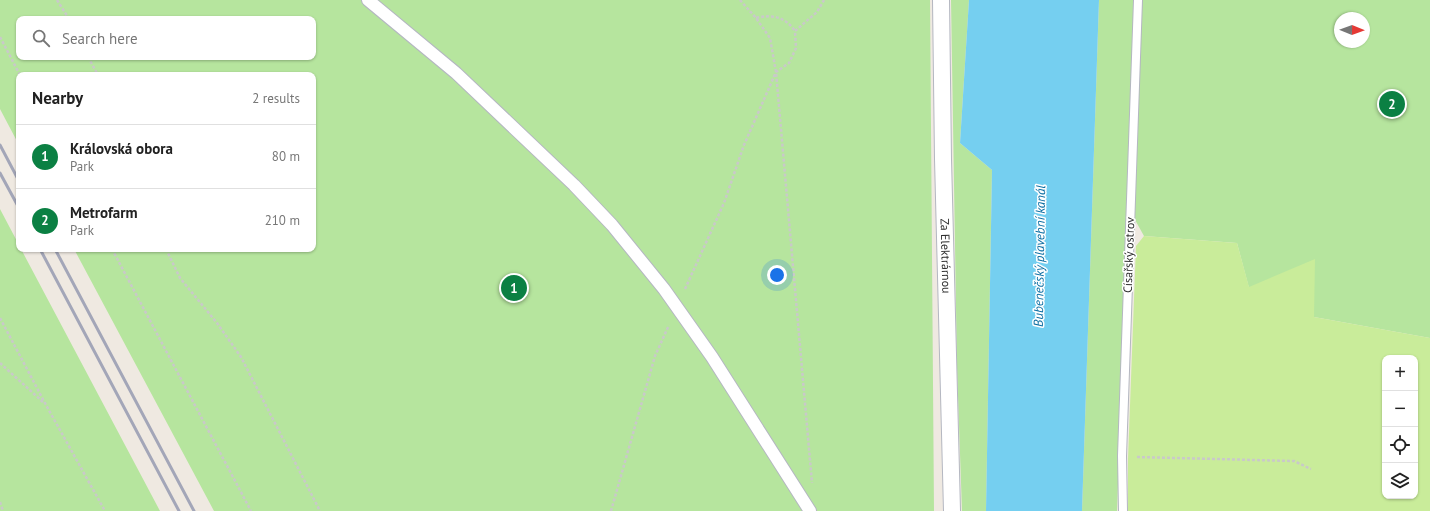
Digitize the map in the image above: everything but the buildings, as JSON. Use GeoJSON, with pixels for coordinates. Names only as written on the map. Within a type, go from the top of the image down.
{"type":"FeatureCollection","features":[{"type":"Feature","properties":{"kind":"street"},"geometry":{"type":"LineString","coordinates":[[368,0],[456,73],[574,185],[612,225],[677,308],[712,357],[810,511]]}},
{"type":"Feature","properties":{"kind":"street","name":"Za Elektrárnou"},"geometry":{"type":"LineString","coordinates":[[941,0],[943,159],[952,511]]}},
{"type":"Feature","properties":{"kind":"lane","name":"Císařský ostrov"},"geometry":{"type":"LineString","coordinates":[[1122,511],[1122,456],[1138,0]]}},
{"type":"Feature","properties":{"kind":"path"},"geometry":{"type":"LineString","coordinates":[[57,0],[67,16]]}},
{"type":"Feature","properties":{"kind":"path"},"geometry":{"type":"LineString","coordinates":[[740,0],[756,18],[770,38],[776,72],[813,488]]}},
{"type":"Feature","properties":{"kind":"path"},"geometry":{"type":"LineString","coordinates":[[795,31],[817,12],[824,0]]}},
{"type":"Feature","properties":{"kind":"path"},"geometry":{"type":"LineString","coordinates":[[611,511],[655,356],[697,260],[724,204],[744,145],[776,72],[789,63],[796,48],[795,31],[789,23],[779,17],[767,15],[756,18]]}},
{"type":"Feature","properties":{"kind":"path"},"geometry":{"type":"LineString","coordinates":[[0,37],[18,72]]}},
{"type":"Feature","properties":{"kind":"path"},"geometry":{"type":"LineString","coordinates":[[90,60],[96,72]]}},
{"type":"Feature","properties":{"kind":"path"},"geometry":{"type":"LineString","coordinates":[[114,252],[251,511]]}},
{"type":"Feature","properties":{"kind":"path"},"geometry":{"type":"LineString","coordinates":[[167,252],[180,278],[217,323],[241,357],[320,511]]}},
{"type":"Feature","properties":{"kind":"path"},"geometry":{"type":"LineString","coordinates":[[0,318],[105,511]]}},
{"type":"Feature","properties":{"kind":"path"},"geometry":{"type":"LineString","coordinates":[[0,363],[46,405]]}},
{"type":"Feature","properties":{"kind":"path"},"geometry":{"type":"LineString","coordinates":[[1122,456],[1294,461],[1311,469]]}},
{"type":"Feature","properties":{"kind":"path"},"geometry":{"type":"LineString","coordinates":[[0,502],[3,511]]}},
{"type":"Feature","properties":{"kind":"green space"},"geometry":{"type":"Polygon","coordinates":[[[0,0],[930,0],[934,511],[214,511],[76,252],[316,252],[316,72],[16,72],[16,139],[0,109],[0,0]]]}},
{"type":"Feature","properties":{"kind":"green space"},"geometry":{"type":"Polygon","coordinates":[[[951,0],[969,0],[960,143],[992,170],[986,511],[962,511],[957,367],[951,0]]]}},
{"type":"Feature","properties":{"kind":"green space"},"geometry":{"type":"Polygon","coordinates":[[[1099,0],[1430,0],[1430,338],[1314,317],[1249,288],[1237,243],[1144,236],[1134,218],[1117,511],[1082,511],[1099,0]]]}},
{"type":"Feature","properties":{"kind":"green space"},"geometry":{"type":"Polygon","coordinates":[[[0,209],[16,239],[16,252],[23,252],[160,511],[0,511],[0,209]]]}},
{"type":"Feature","properties":{"kind":"green space"},"geometry":{"type":"Polygon","coordinates":[[[1144,236],[1237,243],[1249,287],[1315,259],[1314,317],[1430,338],[1430,511],[1128,511],[1128,459],[1136,246],[1144,236]]]}},
{"type":"Feature","properties":{"kind":"water","name":"Bubenečský plavební kanál"},"geometry":{"type":"Polygon","coordinates":[[[969,0],[1099,0],[1082,511],[986,511],[992,170],[960,143],[969,0]]]}},
{"type":"Feature","properties":{"kind":"railway"},"geometry":{"type":"LineString","coordinates":[[0,145],[16,175]]}},
{"type":"Feature","properties":{"kind":"railway"},"geometry":{"type":"LineString","coordinates":[[0,173],[16,202]]}},
{"type":"Feature","properties":{"kind":"railway"},"geometry":{"type":"LineString","coordinates":[[42,252],[179,511]]}},
{"type":"Feature","properties":{"kind":"railway"},"geometry":{"type":"LineString","coordinates":[[57,252],[194,511]]}},
{"type":"Feature","properties":{"kind":"place","name":"Metrofarm"},"geometry":{"type":"Point","coordinates":[1392,104]}},
{"type":"Feature","properties":{"kind":"place","name":"Královská obora"},"geometry":{"type":"Point","coordinates":[514,288]}}]}
